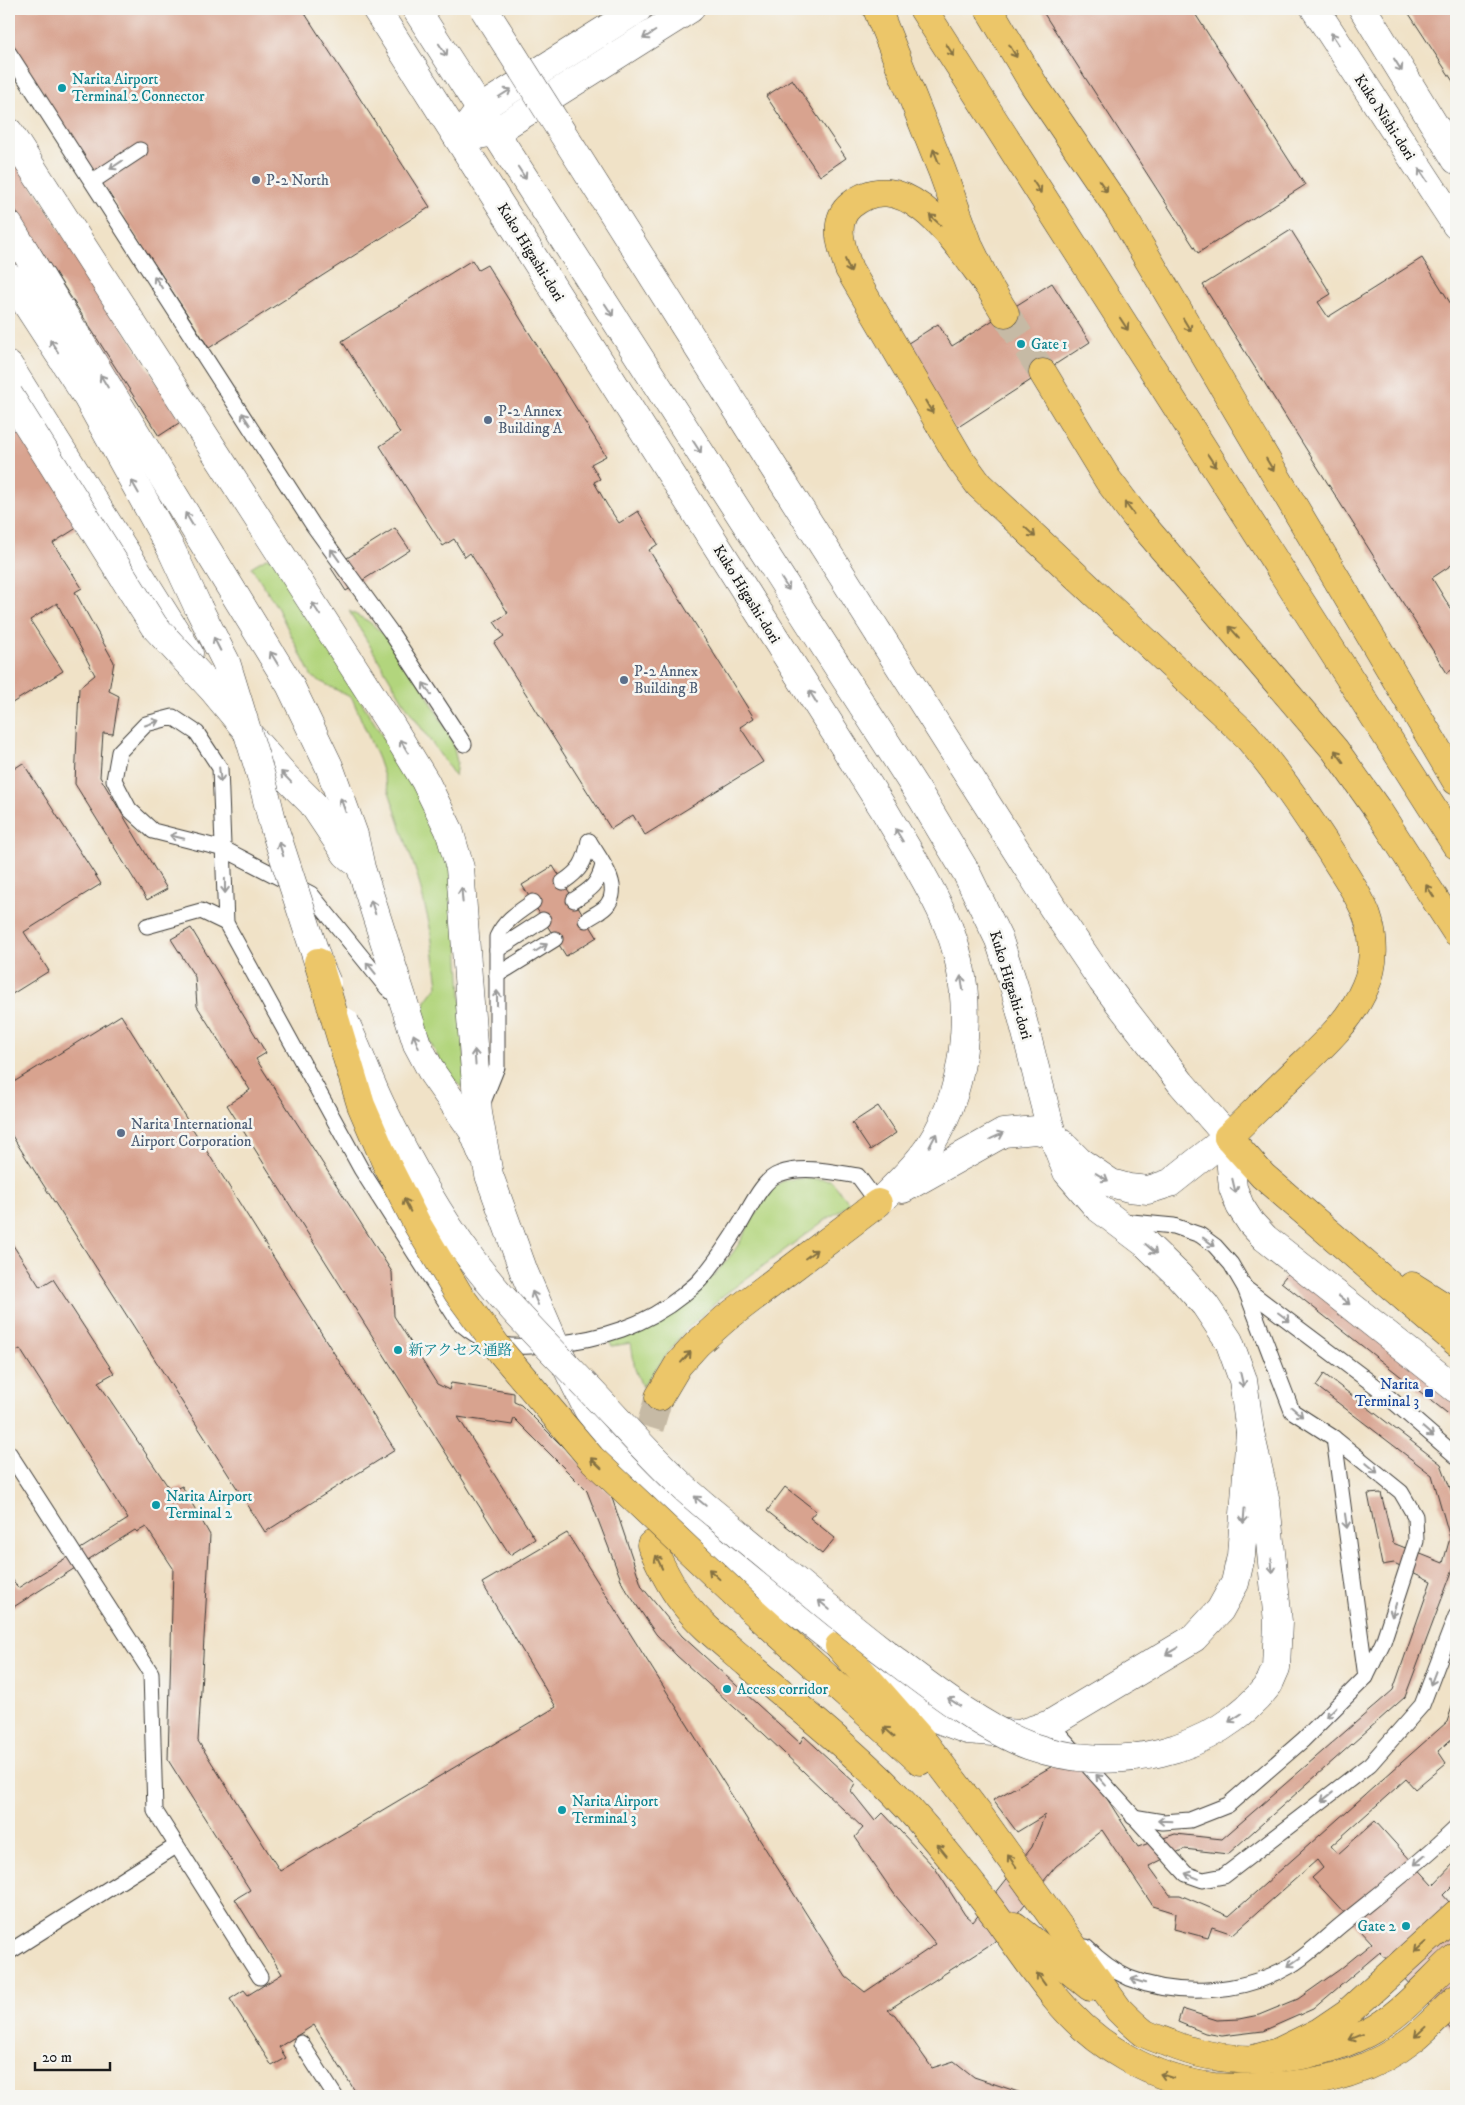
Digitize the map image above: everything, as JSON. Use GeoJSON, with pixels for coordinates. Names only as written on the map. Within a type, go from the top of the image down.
{"type":"FeatureCollection","features":[{"type":"Feature","properties":{"kind":"highway"},"geometry":{"type":"LineString","coordinates":[[877,9],[942,171],[970,248],[988,285],[1005,313]]}},
{"type":"Feature","properties":{"kind":"highway"},"geometry":{"type":"LineString","coordinates":[[923,9],[1456,845]]}},
{"type":"Feature","properties":{"kind":"highway"},"geometry":{"type":"LineString","coordinates":[[989,9],[1034,85],[1119,210],[1456,781]]}},
{"type":"Feature","properties":{"kind":"highway"},"geometry":{"type":"LineString","coordinates":[[988,285],[939,222],[919,205],[901,195],[881,191],[863,196],[848,207],[840,223],[840,245],[849,269],[965,466],[980,485],[1246,734],[1298,800],[1357,894],[1367,917],[1372,939],[1373,962],[1366,986],[1355,1007],[1335,1033],[1228,1137]]}},
{"type":"Feature","properties":{"kind":"highway"},"geometry":{"type":"LineString","coordinates":[[1043,373],[1108,480],[1135,516],[1334,750],[1380,812],[1456,932]]}},
{"type":"Feature","properties":{"kind":"highway"},"geometry":{"type":"LineString","coordinates":[[318,962],[361,1105],[386,1163],[417,1224],[458,1293],[502,1353],[591,1458],[750,1608],[977,1812]]}},
{"type":"Feature","properties":{"kind":"highway"},"geometry":{"type":"LineString","coordinates":[[1228,1137],[1282,1175],[1415,1289],[1456,1311]]}},
{"type":"Feature","properties":{"kind":"highway"},"geometry":{"type":"LineString","coordinates":[[1228,1137],[1263,1176],[1456,1342]]}},
{"type":"Feature","properties":{"kind":"highway"},"geometry":{"type":"LineString","coordinates":[[659,1397],[678,1365],[697,1344],[725,1319],[878,1203]]}},
{"type":"Feature","properties":{"kind":"highway"},"geometry":{"type":"LineString","coordinates":[[651,1545],[665,1576],[678,1595],[708,1629],[880,1779],[914,1815],[984,1901],[1056,1999],[1087,2031],[1121,2056],[1156,2072],[1184,2081],[1214,2087],[1281,2087],[1313,2083],[1351,2073],[1384,2058],[1412,2040],[1456,1999]]}},
{"type":"Feature","properties":{"kind":"highway"},"geometry":{"type":"LineString","coordinates":[[838,1646],[926,1745],[977,1812],[1119,2010]]}},
{"type":"Feature","properties":{"kind":"highway"},"geometry":{"type":"LineString","coordinates":[[984,1901],[1119,2010],[1145,2034],[1181,2048],[1216,2057],[1254,2059],[1296,2056],[1327,2049],[1368,2032],[1397,2012],[1456,1957]]}},
{"type":"Feature","properties":{"kind":"highway"},"geometry":{"type":"LineString","coordinates":[[1254,2059],[1278,2052],[1319,2032],[1347,2013],[1456,1914]]}},
{"type":"Feature","properties":{"kind":"street","name":"Kuko Higashi-dori"},"geometry":{"type":"LineString","coordinates":[[376,9],[883,808],[945,918],[958,961],[964,1000],[964,1046],[959,1077],[946,1114],[930,1146],[907,1174],[878,1203]]}},
{"type":"Feature","properties":{"kind":"street","name":"Kuko Higashi-dori"},"geometry":{"type":"LineString","coordinates":[[416,9],[924,800],[966,872],[999,940],[1014,986],[1052,1134],[1067,1172],[1097,1208],[1146,1244],[1205,1304],[1229,1341],[1243,1380],[1250,1432]]}},
{"type":"Feature","properties":{"kind":"street"},"geometry":{"type":"LineString","coordinates":[[484,9],[1053,908],[1102,981],[1181,1084],[1228,1137],[1233,1188],[1240,1206],[1251,1223],[1265,1238],[1456,1389]]}},
{"type":"Feature","properties":{"kind":"street"},"geometry":{"type":"LineString","coordinates":[[459,139],[481,108],[638,9]]}},
{"type":"Feature","properties":{"kind":"street"},"geometry":{"type":"LineString","coordinates":[[459,139],[495,132],[690,9]]}},
{"type":"Feature","properties":{"kind":"street","name":"Kuko Nishi-dori"},"geometry":{"type":"LineString","coordinates":[[1315,9],[1454,217]]}},
{"type":"Feature","properties":{"kind":"street"},"geometry":{"type":"LineString","coordinates":[[1363,9],[1456,160]]}},
{"type":"Feature","properties":{"kind":"street"},"geometry":{"type":"LineString","coordinates":[[9,132],[389,722],[425,780],[449,830],[460,868],[478,1113],[489,1175]]}},
{"type":"Feature","properties":{"kind":"street"},"geometry":{"type":"LineString","coordinates":[[9,225],[290,685],[329,766],[354,835],[361,868],[417,1044],[433,1074],[473,1131],[524,1272],[555,1344],[588,1410],[619,1451],[684,1518],[745,1571],[927,1715],[967,1730],[1019,1734],[1050,1724],[1194,1638],[1220,1610],[1235,1583],[1241,1556],[1250,1432]]}},
{"type":"Feature","properties":{"kind":"street"},"geometry":{"type":"LineString","coordinates":[[9,277],[87,397],[171,548],[226,662],[273,824],[318,962],[396,1135],[421,1179],[472,1259],[544,1342],[678,1483],[842,1619],[927,1684],[1002,1734],[1062,1755],[1093,1759],[1127,1759],[1160,1754],[1202,1738],[1238,1717],[1255,1702],[1269,1684],[1276,1668],[1278,1622],[1266,1502],[1250,1432]]}},
{"type":"Feature","properties":{"kind":"street"},"geometry":{"type":"LineString","coordinates":[[9,366],[204,677],[251,738],[312,803],[346,854],[361,868]]}},
{"type":"Feature","properties":{"kind":"street"},"geometry":{"type":"LineString","coordinates":[[9,395],[154,626],[247,731]]}},
{"type":"Feature","properties":{"kind":"street"},"geometry":{"type":"LineString","coordinates":[[878,1203],[1003,1133],[1036,1130],[1052,1134],[1079,1161],[1111,1183],[1129,1188],[1148,1190],[1170,1183],[1228,1137]]}},
{"type":"Feature","properties":{"kind":"lane"},"geometry":{"type":"LineString","coordinates":[[9,53],[50,120],[93,181],[314,525],[390,631],[464,744]]}},
{"type":"Feature","properties":{"kind":"lane"},"geometry":{"type":"LineString","coordinates":[[93,181],[140,150]]}},
{"type":"Feature","properties":{"kind":"lane"},"geometry":{"type":"LineString","coordinates":[[404,1004],[386,988],[310,894],[224,849],[153,830],[129,809],[114,780],[119,752],[146,724],[173,717],[197,733],[220,768],[224,849],[226,923],[361,1169],[458,1321],[472,1334],[490,1343],[521,1347],[577,1342],[610,1334],[643,1322],[673,1303],[699,1282],[724,1250],[763,1187],[777,1174],[799,1170],[821,1170],[858,1176],[878,1203]]}},
{"type":"Feature","properties":{"kind":"lane"},"geometry":{"type":"LineString","coordinates":[[563,882],[573,875],[586,860],[589,841],[611,879],[613,892],[608,905],[586,920]]}},
{"type":"Feature","properties":{"kind":"lane"},"geometry":{"type":"LineString","coordinates":[[574,900],[593,888],[600,877],[603,865]]}},
{"type":"Feature","properties":{"kind":"lane"},"geometry":{"type":"LineString","coordinates":[[478,1113],[497,1067],[497,937],[503,924],[533,902]]}},
{"type":"Feature","properties":{"kind":"lane"},"geometry":{"type":"LineString","coordinates":[[147,926],[201,912],[226,923]]}},
{"type":"Feature","properties":{"kind":"lane"},"geometry":{"type":"LineString","coordinates":[[497,950],[544,920]]}},
{"type":"Feature","properties":{"kind":"lane"},"geometry":{"type":"LineString","coordinates":[[497,975],[555,939]]}},
{"type":"Feature","properties":{"kind":"lane"},"geometry":{"type":"LineString","coordinates":[[1112,1220],[1174,1226],[1200,1235],[1215,1246],[1231,1264],[1245,1288],[1292,1411],[1334,1438],[1401,1492],[1414,1516],[1416,1541],[1383,1642],[1366,1677],[1303,1740],[1228,1804],[1190,1820],[1163,1822],[1133,1816]]}},
{"type":"Feature","properties":{"kind":"lane"},"geometry":{"type":"LineString","coordinates":[[1245,1288],[1378,1388],[1456,1456]]}},
{"type":"Feature","properties":{"kind":"lane"},"geometry":{"type":"LineString","coordinates":[[1334,1438],[1366,1677]]}},
{"type":"Feature","properties":{"kind":"lane"},"geometry":{"type":"LineString","coordinates":[[9,1453],[151,1673],[155,1812],[260,1977]]}},
{"type":"Feature","properties":{"kind":"lane"},"geometry":{"type":"LineString","coordinates":[[1050,1724],[1186,1874],[1203,1880],[1224,1876],[1370,1764],[1422,1705],[1456,1616]]}},
{"type":"Feature","properties":{"kind":"lane"},"geometry":{"type":"LineString","coordinates":[[1040,1901],[1099,1960],[1128,1978],[1160,1988],[1194,1990],[1229,1987],[1260,1980],[1291,1966],[1456,1828]]}},
{"type":"Feature","properties":{"kind":"lane"},"geometry":{"type":"LineString","coordinates":[[9,1952],[176,1846]]}},
{"type":"Feature","properties":{"kind":"lane"},"geometry":{"type":"LineString","coordinates":[[302,2043],[335,2096]]}},
{"type":"Feature","properties":{"kind":"green space"},"geometry":{"type":"Polygon","coordinates":[[[266,558],[273,559],[442,832],[454,873],[466,1082],[461,1087],[445,1070],[425,1033],[422,1016],[426,1001],[438,985],[430,927],[418,878],[378,759],[352,698],[312,677],[277,607],[251,567],[266,558]]]}},
{"type":"Feature","properties":{"kind":"green space"},"geometry":{"type":"Polygon","coordinates":[[[349,611],[368,621],[386,636],[420,682],[452,740],[457,762],[455,776],[408,709],[349,611]]]}},
{"type":"Feature","properties":{"kind":"green space"},"geometry":{"type":"Polygon","coordinates":[[[794,1179],[831,1180],[850,1204],[821,1223],[720,1298],[685,1331],[642,1387],[635,1369],[631,1343],[612,1346],[608,1340],[626,1336],[661,1319],[694,1294],[734,1251],[767,1196],[781,1182],[794,1179]]]}},
{"type":"Feature","properties":{"kind":"building","name":"P-2 North"},"geometry":{"type":"Polygon","coordinates":[[[9,9],[302,9],[430,207],[209,348],[83,154],[76,158],[40,103],[47,99],[9,39],[9,9]]]}},
{"type":"Feature","properties":{"kind":"building"},"geometry":{"type":"Polygon","coordinates":[[[1041,9],[1192,9],[1305,185],[1198,253],[1041,9]]]}},
{"type":"Feature","properties":{"kind":"building"},"geometry":{"type":"Polygon","coordinates":[[[1406,9],[1456,9],[1456,86],[1406,9]]]}},
{"type":"Feature","properties":{"kind":"building"},"geometry":{"type":"Polygon","coordinates":[[[792,79],[846,158],[820,176],[766,96],[792,79]]]}},
{"type":"Feature","properties":{"kind":"building"},"geometry":{"type":"Polygon","coordinates":[[[9,150],[182,421],[159,436],[9,200],[9,150]]]}},
{"type":"Feature","properties":{"kind":"building"},"geometry":{"type":"Polygon","coordinates":[[[1291,230],[1331,294],[1318,302],[1328,317],[1422,258],[1456,312],[1456,562],[1432,578],[1456,617],[1456,667],[1447,673],[1203,285],[1291,230]]]}},
{"type":"Feature","properties":{"kind":"building"},"geometry":{"type":"Polygon","coordinates":[[[472,260],[478,270],[487,265],[606,456],[591,464],[600,479],[594,482],[607,505],[619,523],[638,511],[658,544],[649,550],[754,718],[740,727],[763,762],[645,835],[633,815],[611,829],[494,643],[504,636],[494,622],[508,613],[470,553],[465,557],[454,539],[443,546],[380,446],[400,433],[342,341],[472,260]]]}},
{"type":"Feature","properties":{"kind":"building","name":"Gate 1"},"geometry":{"type":"Polygon","coordinates":[[[1052,283],[1090,342],[955,429],[902,347],[938,324],[952,346],[1052,283]]]}},
{"type":"Feature","properties":{"kind":"building"},"geometry":{"type":"Polygon","coordinates":[[[9,408],[83,524],[53,543],[82,588],[75,592],[114,662],[109,691],[119,696],[113,734],[103,733],[100,777],[167,889],[147,900],[75,784],[79,688],[95,675],[57,603],[30,620],[63,671],[9,705],[9,408]]]}},
{"type":"Feature","properties":{"kind":"building"},"geometry":{"type":"Polygon","coordinates":[[[395,528],[410,550],[346,591],[331,568],[395,528]]]}},
{"type":"Feature","properties":{"kind":"building"},"geometry":{"type":"Polygon","coordinates":[[[23,763],[101,884],[24,932],[49,971],[9,996],[9,772],[23,763]]]}},
{"type":"Feature","properties":{"kind":"building"},"geometry":{"type":"Polygon","coordinates":[[[553,866],[597,937],[566,956],[522,885],[553,866]]]}},
{"type":"Feature","properties":{"kind":"building","name":"Narita Airport Terminal 3"},"geometry":{"type":"Polygon","coordinates":[[[191,928],[266,1053],[256,1059],[392,1272],[394,1316],[437,1384],[449,1390],[451,1383],[514,1393],[514,1402],[521,1405],[611,1495],[642,1587],[682,1636],[800,1743],[804,1736],[855,1783],[851,1791],[875,1821],[883,1813],[935,1868],[965,1915],[973,1922],[1032,1847],[1045,1815],[1017,1832],[993,1800],[1077,1752],[1138,1847],[1175,1834],[1222,1839],[1393,1690],[1431,1581],[1394,1563],[1382,1565],[1368,1494],[1381,1493],[1393,1543],[1443,1563],[1450,1538],[1432,1475],[1316,1386],[1324,1374],[1441,1464],[1452,1493],[1456,1492],[1456,1561],[1405,1697],[1228,1854],[1184,1849],[1149,1866],[1170,1895],[1180,1895],[1229,1916],[1447,1722],[1456,1695],[1456,1735],[1438,1751],[1446,1763],[1415,1789],[1406,1779],[1331,1846],[1338,1854],[1375,1821],[1433,1885],[1456,1861],[1456,1882],[1443,1895],[1456,1910],[1456,2035],[1380,1952],[1313,2009],[1263,2031],[1222,2036],[1205,2033],[1178,2022],[1182,2009],[1217,2020],[1239,2019],[1259,2015],[1298,1999],[1339,1970],[1372,1943],[1312,1878],[1323,1868],[1317,1860],[1233,1934],[1212,1927],[1208,1938],[1174,1929],[1176,1913],[1153,1906],[1102,1830],[1056,1866],[994,1942],[888,2010],[895,2015],[932,2068],[954,2061],[974,2077],[1026,2096],[358,2096],[314,2025],[279,2047],[286,2058],[272,2066],[230,1999],[244,1990],[248,1995],[282,1974],[235,1899],[250,1890],[168,1760],[173,1568],[146,1527],[137,1532],[135,1530],[12,1608],[9,1604],[9,1574],[18,1588],[128,1519],[20,1349],[9,1355],[9,1239],[40,1287],[53,1279],[114,1373],[98,1382],[171,1491],[182,1486],[210,1535],[198,1741],[280,1871],[556,1707],[482,1583],[567,1533],[846,1977],[865,1992],[936,1944],[895,1895],[855,1837],[863,1828],[764,1734],[677,1656],[656,1634],[623,1585],[587,1491],[514,1418],[512,1425],[458,1417],[535,1539],[510,1555],[227,1105],[250,1090],[197,1006],[195,977],[171,939],[191,928]]]}},
{"type":"Feature","properties":{"kind":"building"},"geometry":{"type":"Polygon","coordinates":[[[121,1015],[395,1450],[265,1532],[9,1131],[9,1085],[121,1015]]]}},
{"type":"Feature","properties":{"kind":"building"},"geometry":{"type":"Polygon","coordinates":[[[878,1106],[896,1133],[870,1150],[852,1123],[878,1106]]]}},
{"type":"Feature","properties":{"kind":"building"},"geometry":{"type":"Polygon","coordinates":[[[1290,1271],[1456,1399],[1456,1420],[1281,1282],[1290,1271]]]}},
{"type":"Feature","properties":{"kind":"building"},"geometry":{"type":"Polygon","coordinates":[[[785,1487],[816,1511],[810,1518],[835,1538],[822,1554],[767,1511],[785,1487]]]}},
{"type":"Feature","properties":{"kind":"tunnel"},"geometry":{"type":"LineString","coordinates":[[1005,313],[1043,373]]}},
{"type":"Feature","properties":{"kind":"tunnel"},"geometry":{"type":"LineString","coordinates":[[643,1469],[649,1430],[659,1397]]}},
{"type":"Feature","properties":{"kind":"place","name":"Narita Airport Terminal 2 Connector"},"geometry":{"type":"Point","coordinates":[62,88]}},
{"type":"Feature","properties":{"kind":"place","name":"P-2 North"},"geometry":{"type":"Point","coordinates":[256,180]}},
{"type":"Feature","properties":{"kind":"place","name":"Gate 1"},"geometry":{"type":"Point","coordinates":[1021,344]}},
{"type":"Feature","properties":{"kind":"place","name":"P-2 Annex Building A"},"geometry":{"type":"Point","coordinates":[488,420]}},
{"type":"Feature","properties":{"kind":"place","name":"P-2 Annex Building B"},"geometry":{"type":"Point","coordinates":[624,680]}},
{"type":"Feature","properties":{"kind":"place","name":"Narita International Airport Corporation"},"geometry":{"type":"Point","coordinates":[121,1133]}},
{"type":"Feature","properties":{"kind":"place","name":"新アクセス通路"},"geometry":{"type":"Point","coordinates":[398,1350]}},
{"type":"Feature","properties":{"kind":"place","name":"Narita Terminal 3"},"geometry":{"type":"Point","coordinates":[1429,1393]}},
{"type":"Feature","properties":{"kind":"place","name":"Narita Airport Terminal 2"},"geometry":{"type":"Point","coordinates":[156,1505]}},
{"type":"Feature","properties":{"kind":"place","name":"Access corridor"},"geometry":{"type":"Point","coordinates":[727,1689]}},
{"type":"Feature","properties":{"kind":"place","name":"Narita Airport Terminal 3"},"geometry":{"type":"Point","coordinates":[562,1810]}},
{"type":"Feature","properties":{"kind":"place","name":"Gate 2"},"geometry":{"type":"Point","coordinates":[1406,1926]}}]}
